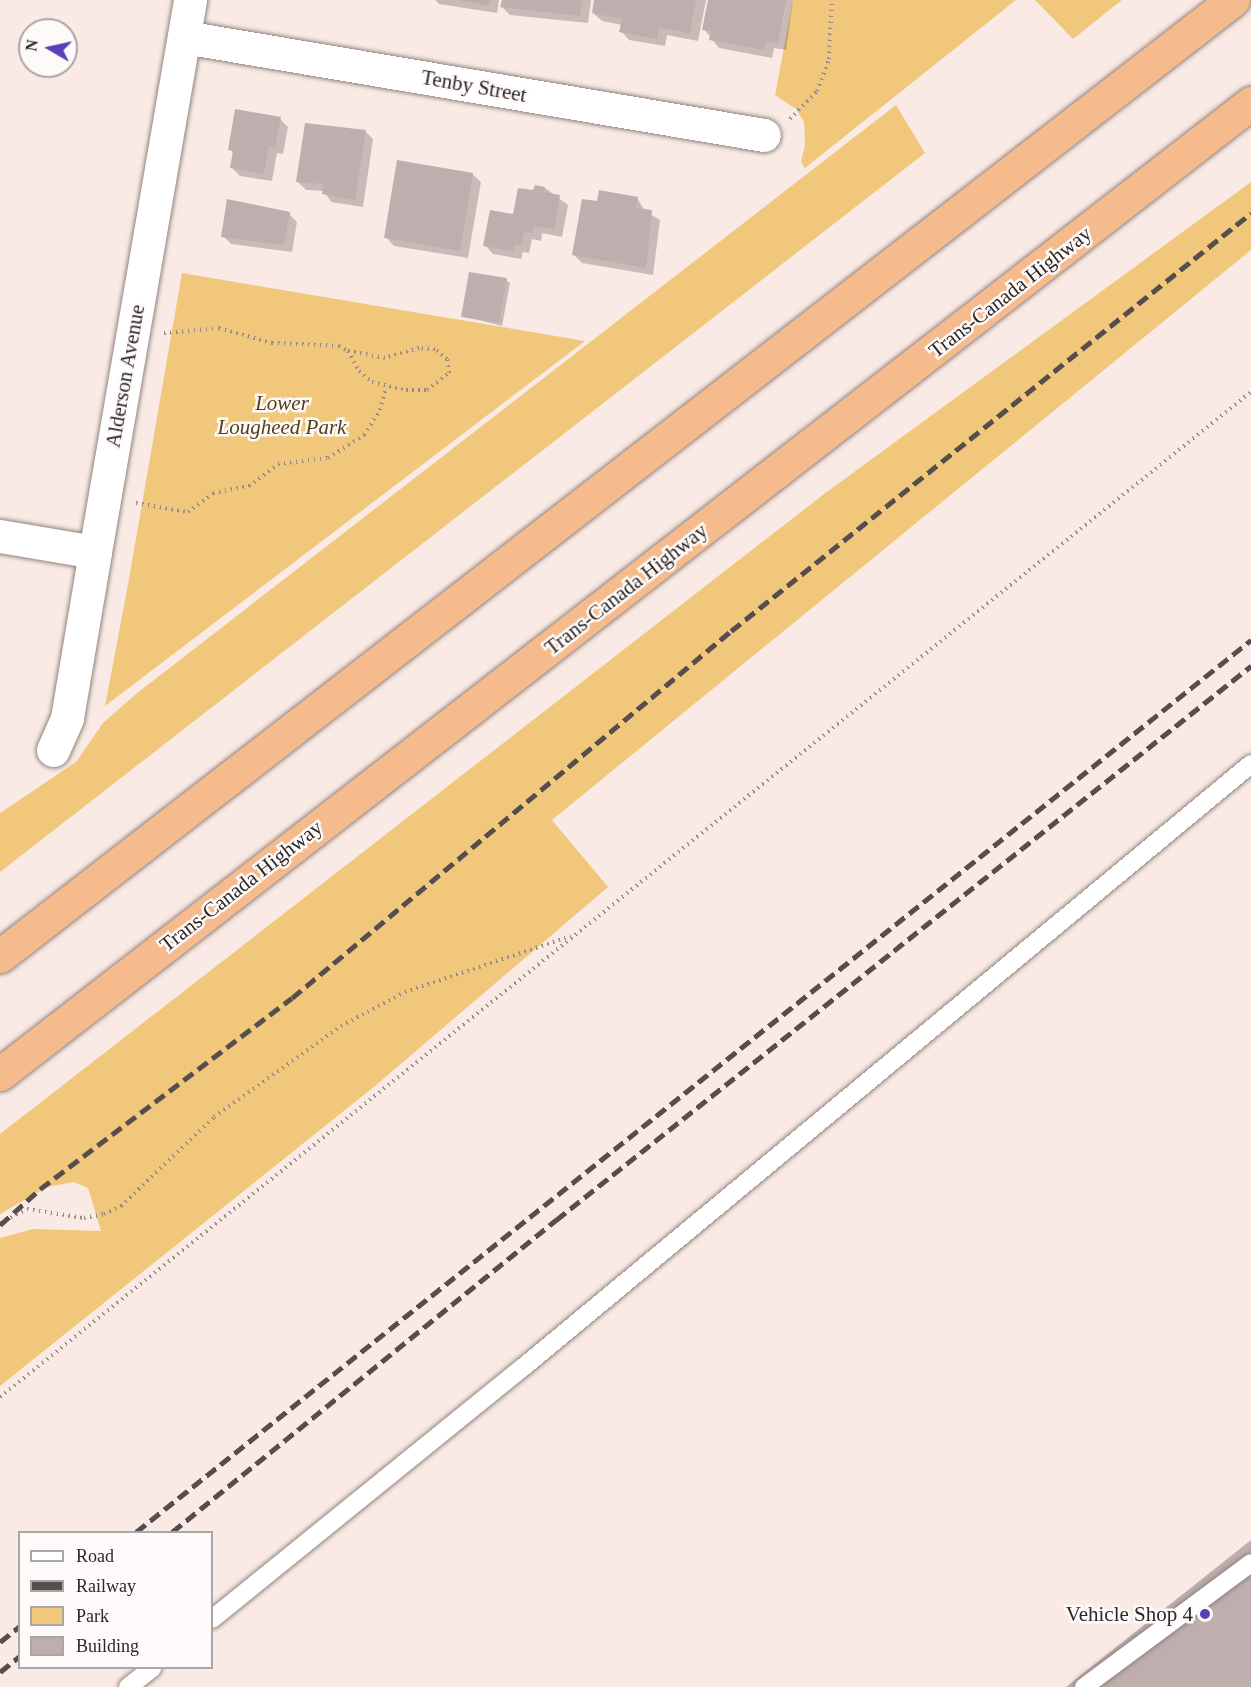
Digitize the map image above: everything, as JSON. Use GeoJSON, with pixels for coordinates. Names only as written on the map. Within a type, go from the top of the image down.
{"type":"FeatureCollection","features":[{"type":"Feature","properties":{"kind":"highway"},"geometry":{"type":"LineString","coordinates":[[0,956],[1233,0]]}},
{"type":"Feature","properties":{"kind":"highway","name":"Trans-Canada Highway"},"geometry":{"type":"LineString","coordinates":[[0,1074],[1251,104]]}},
{"type":"Feature","properties":{"kind":"street","name":"Alderson Avenue"},"geometry":{"type":"LineString","coordinates":[[53,750],[67,718],[190,0]]}},
{"type":"Feature","properties":{"kind":"street","name":"Tenby Street"},"geometry":{"type":"LineString","coordinates":[[184,37],[764,135]]}},
{"type":"Feature","properties":{"kind":"street"},"geometry":{"type":"LineString","coordinates":[[0,536],[95,552]]}},
{"type":"Feature","properties":{"kind":"lane"},"geometry":{"type":"LineString","coordinates":[[213,1618],[531,1361],[1251,764]]}},
{"type":"Feature","properties":{"kind":"lane"},"geometry":{"type":"LineString","coordinates":[[1084,1687],[1251,1563]]}},
{"type":"Feature","properties":{"kind":"lane"},"geometry":{"type":"LineString","coordinates":[[128,1687],[151,1669]]}},
{"type":"Feature","properties":{"kind":"path"},"geometry":{"type":"LineString","coordinates":[[764,135],[797,114],[817,91],[829,59],[832,0]]}},
{"type":"Feature","properties":{"kind":"path"},"geometry":{"type":"LineString","coordinates":[[134,327],[173,333],[219,328],[261,342],[323,344],[386,358],[419,348],[435,349],[447,359],[449,373],[428,390],[386,387],[359,371],[348,351]]}},
{"type":"Feature","properties":{"kind":"path"},"geometry":{"type":"LineString","coordinates":[[104,498],[188,512],[213,493],[249,486],[278,464],[328,458],[364,435],[380,410],[386,387]]}},
{"type":"Feature","properties":{"kind":"path"},"geometry":{"type":"LineString","coordinates":[[0,1397],[1251,392]]}},
{"type":"Feature","properties":{"kind":"path"},"geometry":{"type":"LineString","coordinates":[[0,1222],[27,1209],[84,1218],[104,1214],[121,1206],[214,1117],[341,1026],[405,992],[575,935]]}},
{"type":"Feature","properties":{"kind":"green space"},"geometry":{"type":"Polygon","coordinates":[[[793,0],[1016,0],[805,168],[801,162],[805,145],[804,122],[796,109],[775,95],[793,0]]]}},
{"type":"Feature","properties":{"kind":"green space"},"geometry":{"type":"Polygon","coordinates":[[[1035,0],[1122,0],[1073,39],[1035,0]]]}},
{"type":"Feature","properties":{"kind":"green space"},"geometry":{"type":"Polygon","coordinates":[[[896,105],[925,153],[0,872],[0,813],[76,762],[103,723],[136,694],[896,105]]]}},
{"type":"Feature","properties":{"kind":"green space"},"geometry":{"type":"Polygon","coordinates":[[[1251,182],[1251,250],[552,820],[608,887],[375,1086],[0,1386],[0,1238],[33,1229],[101,1231],[88,1188],[74,1182],[47,1187],[0,1214],[0,1134],[824,494],[1251,182]]]}},
{"type":"Feature","properties":{"kind":"green space","name":"Lower Lougheed Park"},"geometry":{"type":"Polygon","coordinates":[[[182,273],[585,341],[105,706],[129,579],[182,273]]]}},
{"type":"Feature","properties":{"kind":"building"},"geometry":{"type":"Polygon","coordinates":[[[460,0],[490,0],[489,6],[460,0]]]}},
{"type":"Feature","properties":{"kind":"building"},"geometry":{"type":"Polygon","coordinates":[[[502,0],[582,0],[580,16],[500,7],[502,0]]]}},
{"type":"Feature","properties":{"kind":"building"},"geometry":{"type":"Polygon","coordinates":[[[594,0],[696,0],[690,33],[659,27],[657,39],[619,32],[622,19],[592,13],[594,0]]]}},
{"type":"Feature","properties":{"kind":"building"},"geometry":{"type":"Polygon","coordinates":[[[708,0],[786,0],[778,43],[766,41],[764,50],[709,40],[711,31],[702,30],[708,0]]]}},
{"type":"Feature","properties":{"kind":"building"},"geometry":{"type":"Polygon","coordinates":[[[235,109],[281,117],[275,147],[269,146],[264,174],[230,168],[233,151],[228,150],[235,109]]]}},
{"type":"Feature","properties":{"kind":"building"},"geometry":{"type":"Polygon","coordinates":[[[305,123],[366,130],[355,200],[322,194],[323,184],[296,182],[305,123]]]}},
{"type":"Feature","properties":{"kind":"building"},"geometry":{"type":"Polygon","coordinates":[[[397,160],[473,173],[460,251],[384,238],[397,160]]]}},
{"type":"Feature","properties":{"kind":"building"},"geometry":{"type":"Polygon","coordinates":[[[535,185],[545,187],[544,192],[560,195],[554,229],[534,226],[533,233],[524,232],[521,246],[515,245],[513,251],[483,246],[490,210],[513,214],[518,188],[533,190],[535,185]]]}},
{"type":"Feature","properties":{"kind":"building"},"geometry":{"type":"Polygon","coordinates":[[[599,190],[638,197],[636,208],[652,210],[646,268],[572,255],[582,199],[597,201],[599,190]]]}},
{"type":"Feature","properties":{"kind":"building"},"geometry":{"type":"Polygon","coordinates":[[[227,199],[290,212],[284,245],[221,237],[227,199]]]}},
{"type":"Feature","properties":{"kind":"building"},"geometry":{"type":"Polygon","coordinates":[[[469,272],[507,278],[499,323],[461,317],[469,272]]]}},
{"type":"Feature","properties":{"kind":"building","name":"Vehicle Shop 4"},"geometry":{"type":"Polygon","coordinates":[[[1251,1540],[1251,1687],[1066,1687],[1251,1540]]]}},
{"type":"Feature","properties":{"kind":"railway"},"geometry":{"type":"LineString","coordinates":[[0,1225],[40,1189],[292,998],[731,631],[1251,213]]}},
{"type":"Feature","properties":{"kind":"railway"},"geometry":{"type":"LineString","coordinates":[[137,1531],[1251,640]]}},
{"type":"Feature","properties":{"kind":"railway"},"geometry":{"type":"LineString","coordinates":[[173,1531],[556,1220],[1251,666]]}},
{"type":"Feature","properties":{"kind":"railway"},"geometry":{"type":"LineString","coordinates":[[0,1642],[18,1628]]}},
{"type":"Feature","properties":{"kind":"railway"},"geometry":{"type":"LineString","coordinates":[[0,1672],[18,1658]]}},
{"type":"Feature","properties":{"kind":"place","name":"Vehicle Shop 4"},"geometry":{"type":"Point","coordinates":[1205,1614]}}]}
